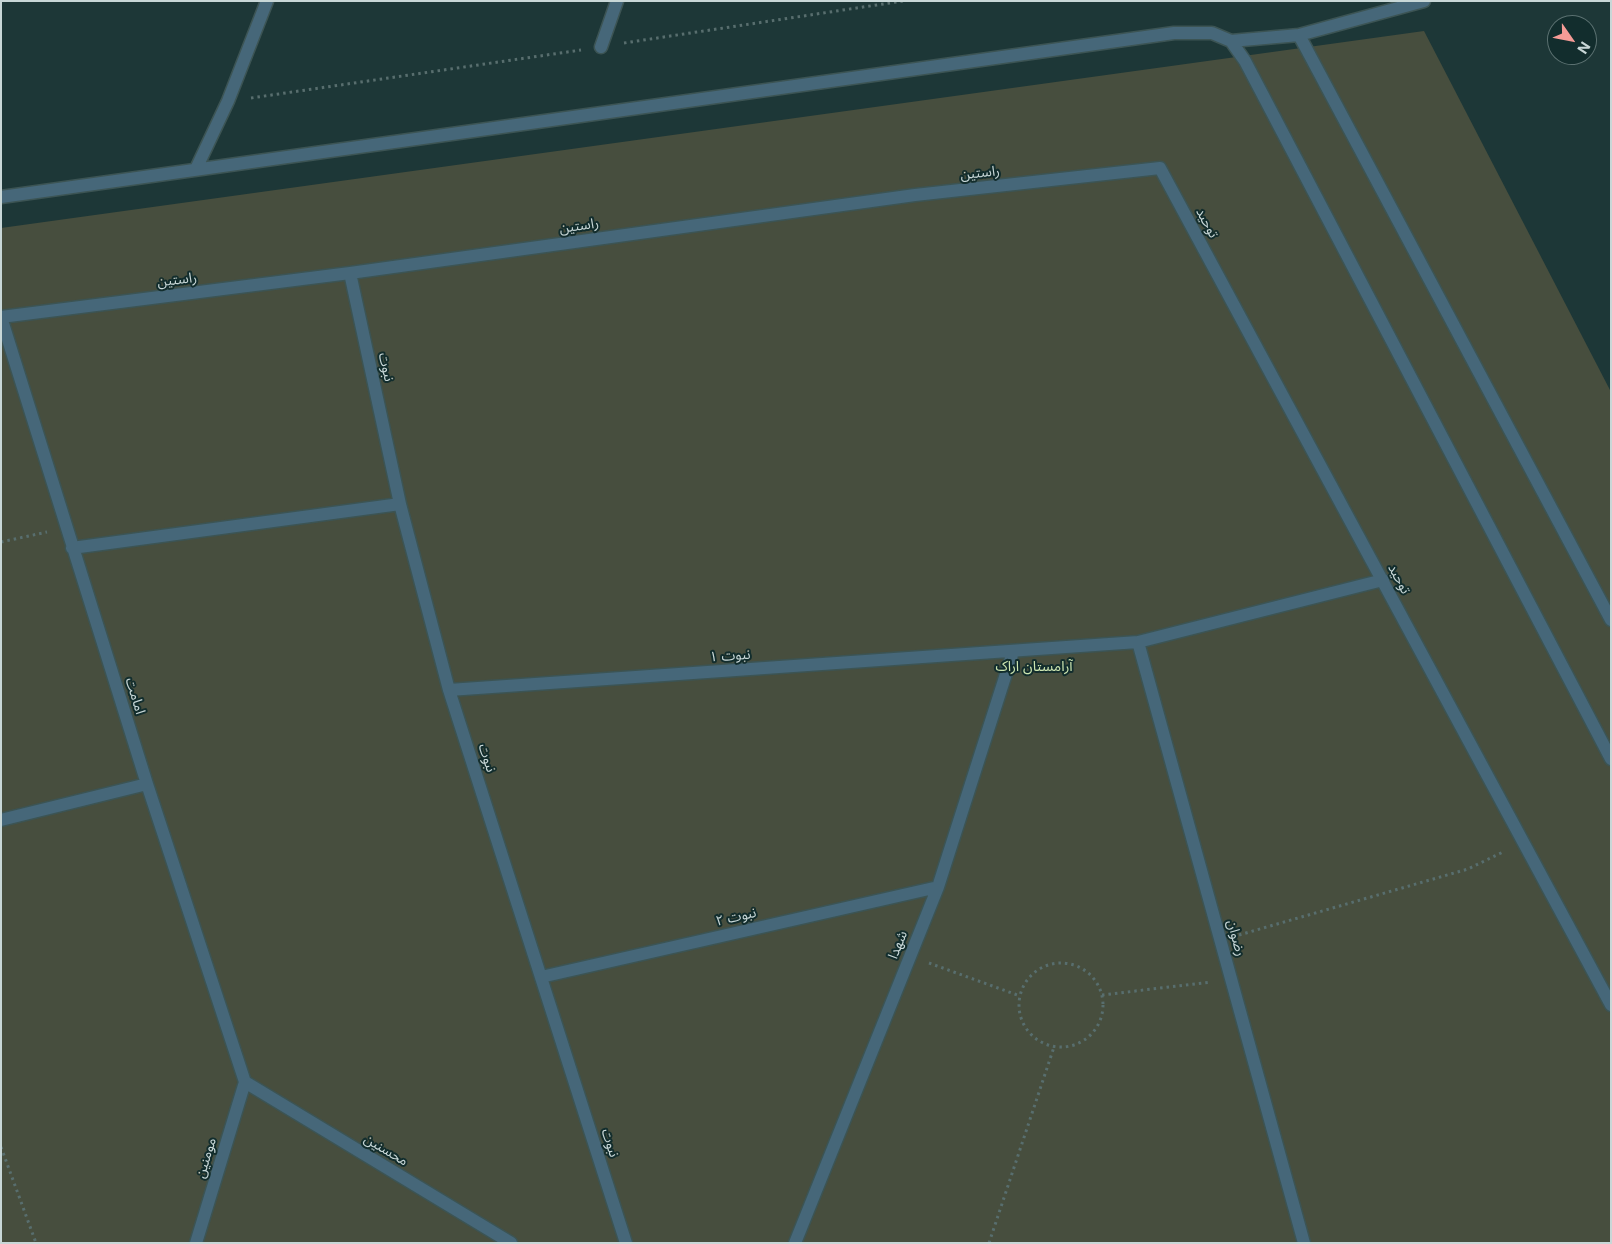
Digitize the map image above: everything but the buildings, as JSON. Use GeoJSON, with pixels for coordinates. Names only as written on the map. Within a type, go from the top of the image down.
{"type":"FeatureCollection","features":[{"type":"Feature","properties":{"kind":"street"},"geometry":{"type":"LineString","coordinates":[[196,169],[228,101],[267,1]]}},
{"type":"Feature","properties":{"kind":"street"},"geometry":{"type":"LineString","coordinates":[[601,47],[617,1]]}},
{"type":"Feature","properties":{"kind":"street"},"geometry":{"type":"LineString","coordinates":[[1231,42],[1299,35],[1424,1]]}},
{"type":"Feature","properties":{"kind":"street"},"geometry":{"type":"LineString","coordinates":[[1,197],[1174,33],[1212,33],[1231,42],[1245,61],[1611,759]]}},
{"type":"Feature","properties":{"kind":"street"},"geometry":{"type":"LineString","coordinates":[[1299,35],[1611,620]]}},
{"type":"Feature","properties":{"kind":"street","name":"راستین"},"geometry":{"type":"LineString","coordinates":[[1,317],[350,273],[915,195],[1160,168]]}},
{"type":"Feature","properties":{"kind":"street","name":"توحید"},"geometry":{"type":"LineString","coordinates":[[1160,168],[1611,1005]]}},
{"type":"Feature","properties":{"kind":"street","name":"نبوت"},"geometry":{"type":"LineString","coordinates":[[350,273],[400,504],[449,690],[626,1243]]}},
{"type":"Feature","properties":{"kind":"street","name":"امامت"},"geometry":{"type":"LineString","coordinates":[[1,317],[147,784],[245,1082]]}},
{"type":"Feature","properties":{"kind":"street"},"geometry":{"type":"LineString","coordinates":[[72,548],[400,504]]}},
{"type":"Feature","properties":{"kind":"street","name":"نبوت ۱"},"geometry":{"type":"LineString","coordinates":[[449,690],[1138,642],[1383,580]]}},
{"type":"Feature","properties":{"kind":"street","name":"رضوان"},"geometry":{"type":"LineString","coordinates":[[1138,642],[1304,1243]]}},
{"type":"Feature","properties":{"kind":"street","name":"شهدا"},"geometry":{"type":"LineString","coordinates":[[794,1243],[938,887],[1013,652]]}},
{"type":"Feature","properties":{"kind":"street"},"geometry":{"type":"LineString","coordinates":[[1,820],[147,784]]}},
{"type":"Feature","properties":{"kind":"street","name":"نبوت ۲"},"geometry":{"type":"LineString","coordinates":[[541,977],[938,887]]}},
{"type":"Feature","properties":{"kind":"street","name":"مومنین"},"geometry":{"type":"LineString","coordinates":[[196,1243],[245,1082]]}},
{"type":"Feature","properties":{"kind":"street","name":"محسنین"},"geometry":{"type":"LineString","coordinates":[[245,1082],[511,1243]]}},
{"type":"Feature","properties":{"kind":"path"},"geometry":{"type":"LineString","coordinates":[[228,101],[903,1]]}},
{"type":"Feature","properties":{"kind":"path"},"geometry":{"type":"LineString","coordinates":[[1,542],[66,528]]}},
{"type":"Feature","properties":{"kind":"path"},"geometry":{"type":"LineString","coordinates":[[1221,940],[1468,870],[1523,842]]}},
{"type":"Feature","properties":{"kind":"path"},"geometry":{"type":"LineString","coordinates":[[910,956],[1020,996]]}},
{"type":"Feature","properties":{"kind":"path"},"geometry":{"type":"LineString","coordinates":[[1060,963],[1074,965],[1087,972],[1097,982],[1102,995],[1103,1010],[1099,1023],[1091,1035],[1080,1043],[1067,1047],[1054,1047],[1041,1042],[1030,1034],[1021,1016],[1020,996],[1025,984],[1034,973],[1046,966],[1060,963]]}},
{"type":"Feature","properties":{"kind":"path"},"geometry":{"type":"LineString","coordinates":[[1102,995],[1231,979]]}},
{"type":"Feature","properties":{"kind":"path"},"geometry":{"type":"LineString","coordinates":[[989,1243],[1054,1047]]}},
{"type":"Feature","properties":{"kind":"path"},"geometry":{"type":"LineString","coordinates":[[1,1147],[36,1243]]}},
{"type":"Feature","properties":{"kind":"green space","name":"آرامستان اراک"},"geometry":{"type":"Polygon","coordinates":[[[1424,31],[1611,392],[1611,1243],[1,1243],[1,228],[1424,31]]]}}]}
